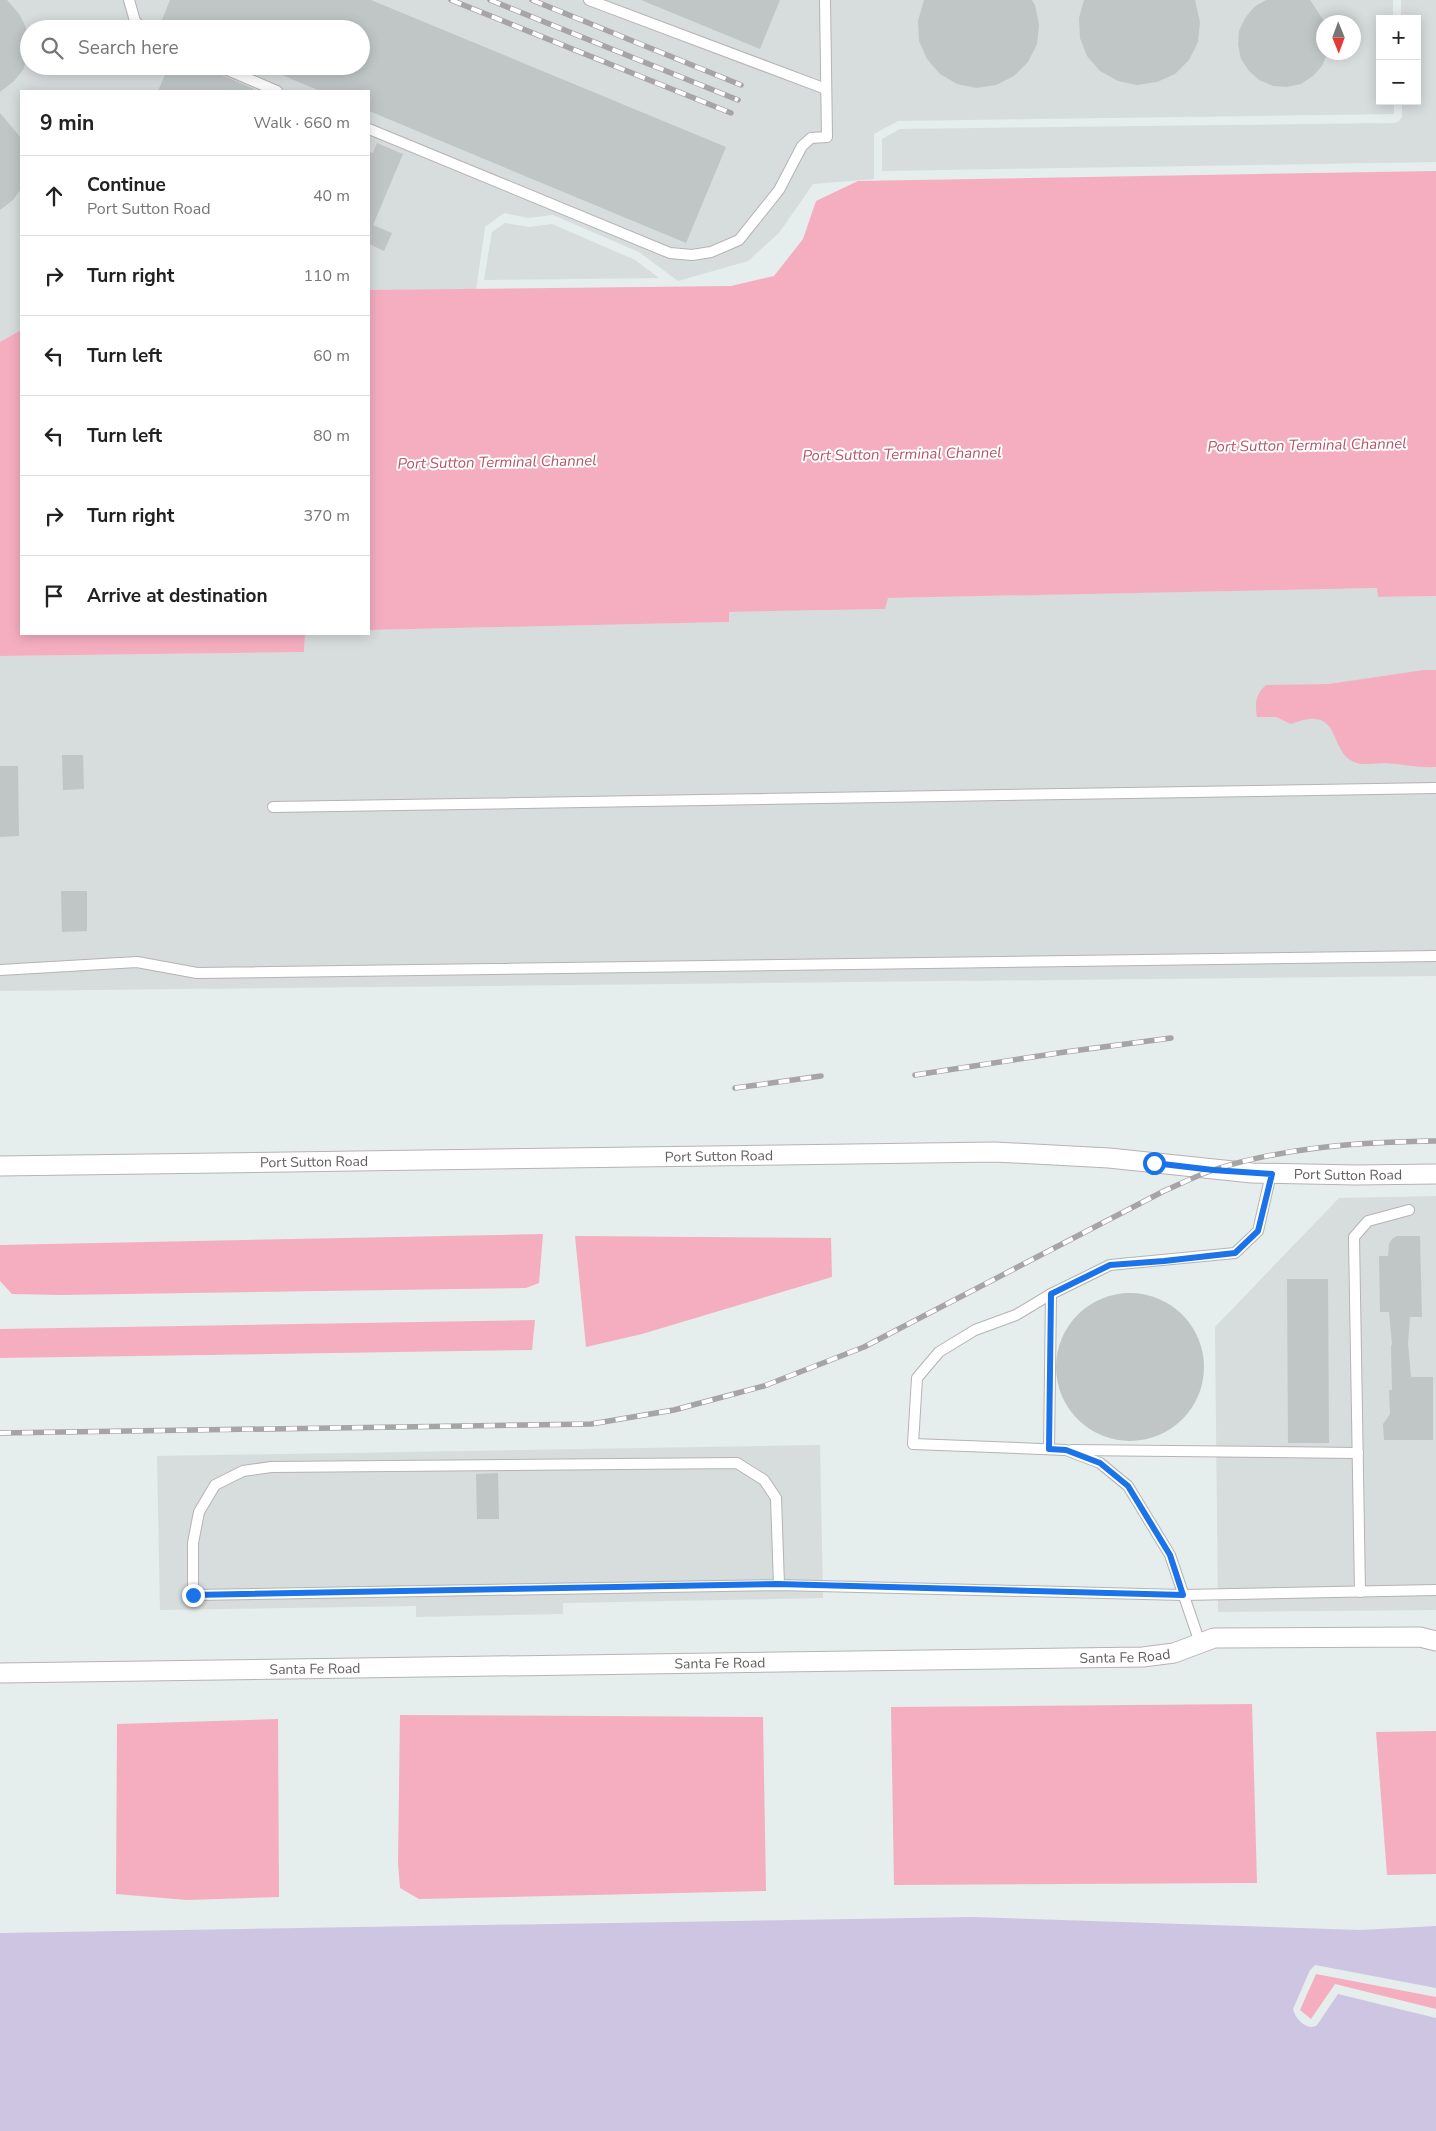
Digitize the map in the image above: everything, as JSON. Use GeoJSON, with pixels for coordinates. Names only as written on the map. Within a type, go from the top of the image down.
{"type":"FeatureCollection","features":[{"type":"Feature","properties":{"kind":"street","name":"Port Sutton Road"},"geometry":{"type":"LineString","coordinates":[[0,1166],[995,1152],[1109,1158],[1213,1170],[1272,1174],[1436,1174]]}},
{"type":"Feature","properties":{"kind":"street","name":"Santa Fe Road"},"geometry":{"type":"LineString","coordinates":[[0,1673],[1143,1657],[1174,1653],[1214,1638],[1267,1636],[1420,1637],[1436,1641]]}},
{"type":"Feature","properties":{"kind":"lane"},"geometry":{"type":"LineString","coordinates":[[129,0],[135,20]]}},
{"type":"Feature","properties":{"kind":"lane"},"geometry":{"type":"LineString","coordinates":[[589,0],[826,89]]}},
{"type":"Feature","properties":{"kind":"lane"},"geometry":{"type":"LineString","coordinates":[[370,130],[670,253],[692,255],[711,252],[739,240],[779,190],[802,146],[812,138],[827,137],[825,0]]}},
{"type":"Feature","properties":{"kind":"lane"},"geometry":{"type":"LineString","coordinates":[[239,75],[275,90]]}},
{"type":"Feature","properties":{"kind":"lane"},"geometry":{"type":"LineString","coordinates":[[273,807],[1436,788]]}},
{"type":"Feature","properties":{"kind":"lane"},"geometry":{"type":"LineString","coordinates":[[0,970],[137,962],[197,973],[1436,956]]}},
{"type":"Feature","properties":{"kind":"lane"},"geometry":{"type":"LineString","coordinates":[[1272,1174],[1258,1231],[1235,1253],[1110,1265],[1051,1294],[1016,1315],[975,1330],[939,1352],[917,1378],[913,1444],[1066,1450],[1358,1453]]}},
{"type":"Feature","properties":{"kind":"lane"},"geometry":{"type":"LineString","coordinates":[[1360,1592],[1354,1237],[1368,1221],[1409,1210]]}},
{"type":"Feature","properties":{"kind":"lane"},"geometry":{"type":"LineString","coordinates":[[1049,1449],[1051,1294]]}},
{"type":"Feature","properties":{"kind":"lane"},"geometry":{"type":"LineString","coordinates":[[1066,1450],[1100,1463],[1128,1486],[1170,1555],[1200,1643]]}},
{"type":"Feature","properties":{"kind":"lane"},"geometry":{"type":"LineString","coordinates":[[778,1584],[776,1498],[764,1480],[737,1463],[272,1467],[243,1471],[215,1485],[199,1512],[193,1543],[193,1595],[778,1584],[1183,1595],[1436,1590]]}},
{"type":"Feature","properties":{"kind":"shaded area"},"geometry":{"type":"Polygon","coordinates":[[[0,0],[1393,0],[1393,15],[1376,15],[1376,105],[1394,105],[1394,114],[898,121],[874,134],[874,179],[813,184],[779,233],[748,261],[678,281],[639,252],[553,215],[528,218],[504,213],[485,227],[476,290],[370,291],[370,90],[20,90],[20,331],[0,342],[0,0]]]}},
{"type":"Feature","properties":{"kind":"shaded area"},"geometry":{"type":"Polygon","coordinates":[[[1401,0],[1436,0],[1436,162],[882,171],[882,139],[900,129],[1395,123],[1402,117],[1402,105],[1421,105],[1421,15],[1401,15],[1401,0]]]}},
{"type":"Feature","properties":{"kind":"shaded area"},"geometry":{"type":"Polygon","coordinates":[[[505,223],[529,227],[552,224],[635,260],[659,278],[484,280],[492,232],[505,223]]]}},
{"type":"Feature","properties":{"kind":"shaded area"},"geometry":{"type":"Polygon","coordinates":[[[1378,588],[1378,597],[1436,596],[1436,976],[0,991],[0,656],[304,652],[305,635],[370,635],[370,630],[728,622],[728,612],[885,609],[887,598],[1378,588]]]}},
{"type":"Feature","properties":{"kind":"shaded area"},"geometry":{"type":"Polygon","coordinates":[[[1436,1196],[1436,1610],[1218,1612],[1215,1327],[1339,1198],[1436,1196]]]}},
{"type":"Feature","properties":{"kind":"shaded area"},"geometry":{"type":"Polygon","coordinates":[[[820,1445],[823,1598],[563,1603],[563,1614],[416,1617],[416,1606],[160,1610],[157,1456],[820,1445]]]}},
{"type":"Feature","properties":{"kind":"shaded area"},"geometry":{"type":"Polygon","coordinates":[[[973,1917],[1360,1930],[1436,1926],[1436,1988],[1315,1965],[1310,1970],[1293,2009],[1296,2017],[1302,2023],[1313,2027],[1317,2025],[1338,1994],[1436,2018],[1436,2131],[0,2131],[0,1933],[973,1917]]]}},
{"type":"Feature","properties":{"kind":"water","name":"Port Sutton Terminal Channel"},"geometry":{"type":"Polygon","coordinates":[[[1436,171],[1436,596],[1378,597],[1377,588],[888,598],[885,609],[729,612],[729,622],[370,630],[370,290],[731,286],[774,276],[803,239],[816,201],[858,181],[1436,171]]]}},
{"type":"Feature","properties":{"kind":"water"},"geometry":{"type":"Polygon","coordinates":[[[20,331],[20,635],[305,635],[304,652],[0,656],[0,342],[20,331]]]}},
{"type":"Feature","properties":{"kind":"water"},"geometry":{"type":"Polygon","coordinates":[[[1424,670],[1436,670],[1436,767],[1354,762],[1340,748],[1327,724],[1319,719],[1308,719],[1291,724],[1276,717],[1257,717],[1257,700],[1262,688],[1266,685],[1329,684],[1424,670]]]}},
{"type":"Feature","properties":{"kind":"water"},"geometry":{"type":"Polygon","coordinates":[[[543,1234],[539,1283],[526,1288],[60,1295],[12,1294],[0,1281],[0,1245],[543,1234]]]}},
{"type":"Feature","properties":{"kind":"water"},"geometry":{"type":"Polygon","coordinates":[[[575,1236],[831,1238],[832,1277],[642,1334],[586,1347],[575,1236]]]}},
{"type":"Feature","properties":{"kind":"water"},"geometry":{"type":"Polygon","coordinates":[[[535,1320],[532,1350],[0,1358],[0,1329],[535,1320]]]}},
{"type":"Feature","properties":{"kind":"water"},"geometry":{"type":"Polygon","coordinates":[[[1252,1704],[1257,1883],[894,1885],[891,1707],[1252,1704]]]}},
{"type":"Feature","properties":{"kind":"water"},"geometry":{"type":"Polygon","coordinates":[[[400,1715],[763,1717],[766,1891],[419,1899],[400,1888],[398,1863],[400,1715]]]}},
{"type":"Feature","properties":{"kind":"water"},"geometry":{"type":"Polygon","coordinates":[[[278,1719],[279,1897],[187,1900],[116,1894],[117,1724],[278,1719]]]}},
{"type":"Feature","properties":{"kind":"water"},"geometry":{"type":"Polygon","coordinates":[[[1436,1731],[1436,1874],[1387,1875],[1376,1732],[1436,1731]]]}},
{"type":"Feature","properties":{"kind":"water"},"geometry":{"type":"Polygon","coordinates":[[[1316,1974],[1436,1997],[1436,2009],[1335,1984],[1311,2019],[1300,2010],[1316,1974]]]}},
{"type":"Feature","properties":{"kind":"building"},"geometry":{"type":"Polygon","coordinates":[[[0,0],[7,0],[22,20],[20,20],[20,74],[0,92],[0,0]]]}},
{"type":"Feature","properties":{"kind":"building"},"geometry":{"type":"Polygon","coordinates":[[[170,0],[371,0],[726,147],[686,243],[370,111],[370,90],[318,90],[282,75],[370,75],[370,20],[162,20],[170,0]]]}},
{"type":"Feature","properties":{"kind":"building"},"geometry":{"type":"Polygon","coordinates":[[[641,0],[780,0],[760,49],[641,0]]]}},
{"type":"Feature","properties":{"kind":"building"},"geometry":{"type":"Polygon","coordinates":[[[924,0],[1032,0],[1035,5],[1039,25],[1037,44],[1028,62],[1014,76],[996,85],[976,88],[957,84],[940,74],[927,59],[919,41],[918,21],[924,0]]]}},
{"type":"Feature","properties":{"kind":"building"},"geometry":{"type":"Polygon","coordinates":[[[1084,0],[1195,0],[1200,22],[1198,42],[1189,60],[1175,74],[1157,82],[1137,85],[1118,81],[1100,71],[1087,56],[1080,38],[1079,18],[1084,0]]]}},
{"type":"Feature","properties":{"kind":"building"},"geometry":{"type":"Polygon","coordinates":[[[1266,0],[1310,0],[1320,15],[1316,15],[1316,60],[1325,60],[1313,76],[1301,84],[1287,87],[1273,86],[1259,80],[1249,71],[1241,59],[1238,45],[1239,31],[1245,18],[1254,7],[1266,0]]]}},
{"type":"Feature","properties":{"kind":"building"},"geometry":{"type":"Polygon","coordinates":[[[165,75],[222,75],[254,89],[253,90],[158,90],[165,75]]]}},
{"type":"Feature","properties":{"kind":"building"},"geometry":{"type":"Polygon","coordinates":[[[0,113],[20,137],[20,190],[13,200],[0,210],[0,113]]]}},
{"type":"Feature","properties":{"kind":"building"},"geometry":{"type":"Polygon","coordinates":[[[377,143],[403,154],[373,225],[392,233],[384,251],[370,244],[370,152],[373,153],[377,143]]]}},
{"type":"Feature","properties":{"kind":"building"},"geometry":{"type":"Polygon","coordinates":[[[62,755],[83,755],[84,789],[63,790],[62,755]]]}},
{"type":"Feature","properties":{"kind":"building"},"geometry":{"type":"Polygon","coordinates":[[[0,766],[18,766],[19,836],[0,837],[0,766]]]}},
{"type":"Feature","properties":{"kind":"building"},"geometry":{"type":"Polygon","coordinates":[[[61,891],[87,891],[87,931],[62,932],[61,891]]]}},
{"type":"Feature","properties":{"kind":"building"},"geometry":{"type":"Polygon","coordinates":[[[1397,1236],[1420,1236],[1422,1317],[1410,1317],[1408,1343],[1411,1377],[1433,1377],[1433,1440],[1384,1440],[1383,1424],[1390,1414],[1389,1390],[1392,1390],[1392,1344],[1389,1312],[1380,1312],[1379,1256],[1388,1256],[1389,1244],[1397,1236]]]}},
{"type":"Feature","properties":{"kind":"building"},"geometry":{"type":"Polygon","coordinates":[[[1287,1279],[1328,1279],[1329,1443],[1288,1443],[1287,1279]]]}},
{"type":"Feature","properties":{"kind":"building"},"geometry":{"type":"Polygon","coordinates":[[[1130,1293],[1158,1299],[1182,1315],[1198,1339],[1204,1367],[1198,1395],[1182,1419],[1158,1435],[1130,1441],[1102,1435],[1078,1419],[1062,1395],[1056,1367],[1062,1339],[1078,1315],[1102,1299],[1130,1293]]]}},
{"type":"Feature","properties":{"kind":"building"},"geometry":{"type":"Polygon","coordinates":[[[498,1473],[499,1519],[477,1519],[476,1474],[498,1473]]]}},
{"type":"Feature","properties":{"kind":"railway"},"geometry":{"type":"LineString","coordinates":[[451,0],[731,113]]}},
{"type":"Feature","properties":{"kind":"railway"},"geometry":{"type":"LineString","coordinates":[[490,0],[738,100]]}},
{"type":"Feature","properties":{"kind":"railway"},"geometry":{"type":"LineString","coordinates":[[532,0],[741,85]]}},
{"type":"Feature","properties":{"kind":"railway"},"geometry":{"type":"LineString","coordinates":[[915,1075],[1171,1038]]}},
{"type":"Feature","properties":{"kind":"railway"},"geometry":{"type":"LineString","coordinates":[[735,1088],[821,1076]]}},
{"type":"Feature","properties":{"kind":"railway"},"geometry":{"type":"LineString","coordinates":[[0,1433],[591,1424],[674,1410],[764,1386],[864,1347],[1164,1191],[1213,1170],[1268,1156],[1323,1147],[1436,1141]]}},
{"type":"Feature","properties":{"kind":"route"},"geometry":{"type":"LineString","coordinates":[[193,1595],[778,1584],[1183,1595],[1170,1555],[1128,1486],[1100,1463],[1066,1450],[1049,1449],[1051,1294],[1110,1265],[1235,1253],[1258,1231],[1272,1174],[1154,1163]]}}]}
